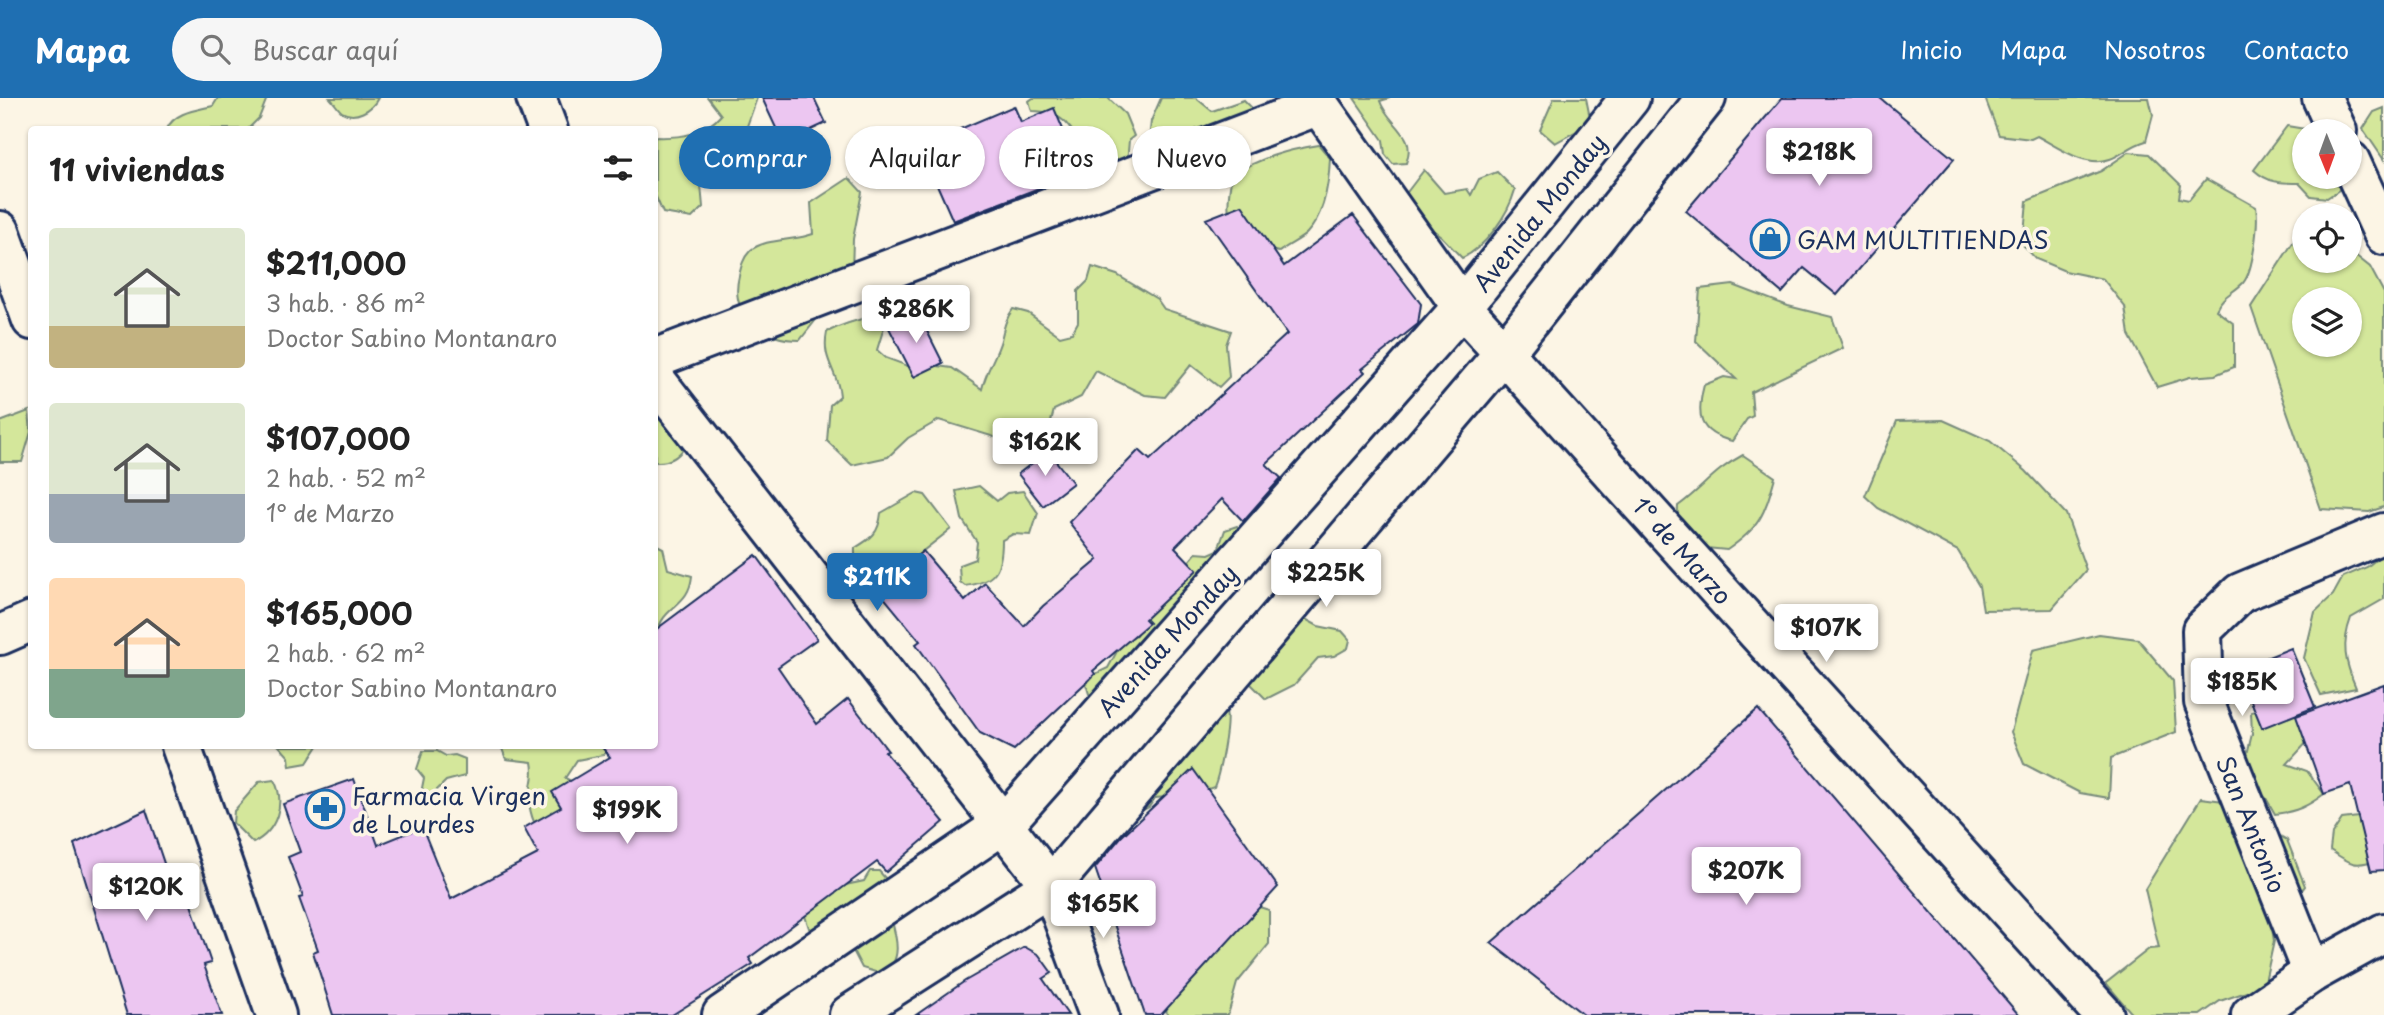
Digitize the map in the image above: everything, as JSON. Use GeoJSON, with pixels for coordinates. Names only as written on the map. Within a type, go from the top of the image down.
{"type":"FeatureCollection","features":[{"type":"Feature","properties":{"kind":"street"},"geometry":{"type":"LineString","coordinates":[[536,98],[546,126]]}},
{"type":"Feature","properties":{"kind":"street","name":"Avenida Monday"},"geometry":{"type":"LineString","coordinates":[[722,1015],[1004,823],[1462,307],[1630,98]]}},
{"type":"Feature","properties":{"kind":"street"},"geometry":{"type":"LineString","coordinates":[[849,1015],[1051,886],[1504,353],[1706,98]]}},
{"type":"Feature","properties":{"kind":"street"},"geometry":{"type":"LineString","coordinates":[[2322,98],[2332,119]]}},
{"type":"Feature","properties":{"kind":"street"},"geometry":{"type":"LineString","coordinates":[[658,357],[1315,102]]}},
{"type":"Feature","properties":{"kind":"street","name":"1° de Marzo"},"geometry":{"type":"LineString","coordinates":[[1315,102],[1462,307],[2104,1015]]}},
{"type":"Feature","properties":{"kind":"street"},"geometry":{"type":"LineString","coordinates":[[2362,187],[2384,235]]}},
{"type":"Feature","properties":{"kind":"street"},"geometry":{"type":"LineString","coordinates":[[0,230],[28,309]]}},
{"type":"Feature","properties":{"kind":"street"},"geometry":{"type":"LineString","coordinates":[[658,383],[1051,886],[1099,1015]]}},
{"type":"Feature","properties":{"kind":"street","name":"San Antonio"},"geometry":{"type":"LineString","coordinates":[[2312,973],[2204,702],[2202,630],[2240,593],[2384,533]]}},
{"type":"Feature","properties":{"kind":"street"},"geometry":{"type":"LineString","coordinates":[[0,635],[28,623]]}},
{"type":"Feature","properties":{"kind":"street"},"geometry":{"type":"LineString","coordinates":[[182,749],[276,1015]]}},
{"type":"Feature","properties":{"kind":"street"},"geometry":{"type":"LineString","coordinates":[[2251,1015],[2312,973],[2384,933]]}},
{"type":"Feature","properties":{"kind":"green space"},"geometry":{"type":"Polygon","coordinates":[[[218,98],[267,98],[259,118],[251,126],[168,126],[180,115],[213,106],[218,98]]]}},
{"type":"Feature","properties":{"kind":"green space"},"geometry":{"type":"Polygon","coordinates":[[[330,98],[378,98],[367,110],[352,115],[342,112],[330,98]]]}},
{"type":"Feature","properties":{"kind":"green space"},"geometry":{"type":"Polygon","coordinates":[[[708,98],[757,98],[747,126],[708,126],[721,115],[708,98]]]}},
{"type":"Feature","properties":{"kind":"green space"},"geometry":{"type":"Polygon","coordinates":[[[1033,98],[1108,98],[1125,114],[1132,131],[1127,164],[1118,161],[1118,126],[1069,126],[1055,115],[1032,111],[1029,101],[1033,98]]]}},
{"type":"Feature","properties":{"kind":"green space"},"geometry":{"type":"Polygon","coordinates":[[[1161,98],[1196,98],[1212,111],[1244,100],[1254,110],[1249,126],[1150,126],[1161,98]]]}},
{"type":"Feature","properties":{"kind":"green space"},"geometry":{"type":"Polygon","coordinates":[[[1354,98],[1390,98],[1380,101],[1408,144],[1406,163],[1393,164],[1385,154],[1383,140],[1354,98]]]}},
{"type":"Feature","properties":{"kind":"green space"},"geometry":{"type":"Polygon","coordinates":[[[1554,98],[1586,98],[1591,123],[1555,143],[1540,130],[1554,98]]]}},
{"type":"Feature","properties":{"kind":"green space"},"geometry":{"type":"Polygon","coordinates":[[[1985,98],[2149,98],[2153,115],[2146,141],[2110,159],[2091,161],[2072,155],[2037,136],[2031,139],[1999,135],[1985,98]]]}},
{"type":"Feature","properties":{"kind":"green space"},"geometry":{"type":"Polygon","coordinates":[[[2384,108],[2384,160],[2363,129],[2374,112],[2384,108]]]}},
{"type":"Feature","properties":{"kind":"green space"},"geometry":{"type":"Polygon","coordinates":[[[2287,126],[2292,127],[2292,183],[2264,178],[2254,170],[2287,126]]]}},
{"type":"Feature","properties":{"kind":"green space"},"geometry":{"type":"Polygon","coordinates":[[[679,136],[679,189],[701,189],[703,207],[692,218],[663,213],[658,202],[658,137],[679,136]]]}},
{"type":"Feature","properties":{"kind":"green space"},"geometry":{"type":"Polygon","coordinates":[[[1319,145],[1330,158],[1329,178],[1322,208],[1302,238],[1279,252],[1262,248],[1239,235],[1233,227],[1229,218],[1230,189],[1251,189],[1251,165],[1295,149],[1319,145]]]}},
{"type":"Feature","properties":{"kind":"green space"},"geometry":{"type":"Polygon","coordinates":[[[2129,152],[2149,154],[2181,185],[2179,198],[2189,200],[2206,179],[2256,207],[2257,224],[2247,277],[2216,310],[2234,324],[2234,367],[2215,375],[2190,377],[2157,387],[2129,335],[2125,307],[2103,279],[2065,271],[2036,259],[2023,245],[2027,201],[2101,171],[2129,152]]]}},
{"type":"Feature","properties":{"kind":"green space"},"geometry":{"type":"Polygon","coordinates":[[[1424,170],[1444,193],[1467,189],[1471,195],[1479,179],[1497,172],[1515,190],[1507,210],[1487,239],[1462,258],[1441,236],[1398,204],[1424,170]]]}},
{"type":"Feature","properties":{"kind":"green space"},"geometry":{"type":"Polygon","coordinates":[[[845,181],[845,189],[859,189],[862,192],[853,239],[852,274],[800,340],[773,336],[752,323],[744,314],[737,290],[739,276],[746,257],[756,247],[813,234],[811,203],[845,181]]]}},
{"type":"Feature","properties":{"kind":"green space"},"geometry":{"type":"Polygon","coordinates":[[[2305,189],[2339,189],[2327,198],[2311,196],[2305,189]]]}},
{"type":"Feature","properties":{"kind":"green space"},"geometry":{"type":"Polygon","coordinates":[[[2292,244],[2292,273],[2362,273],[2362,261],[2370,267],[2384,293],[2384,507],[2369,512],[2321,509],[2251,307],[2292,244]]]}},
{"type":"Feature","properties":{"kind":"green space"},"geometry":{"type":"Polygon","coordinates":[[[1092,267],[1117,275],[1157,299],[1164,309],[1231,331],[1226,345],[1229,377],[1219,387],[1191,365],[1165,397],[1145,395],[1096,371],[1081,397],[1054,410],[1045,444],[1024,446],[939,420],[908,438],[888,457],[852,465],[827,441],[830,405],[840,396],[826,351],[827,332],[878,315],[885,324],[877,350],[886,358],[921,371],[923,364],[952,368],[982,389],[1006,320],[1013,309],[1028,313],[1060,336],[1072,333],[1078,322],[1078,291],[1088,281],[1092,267]]]}},
{"type":"Feature","properties":{"kind":"green space"},"geometry":{"type":"Polygon","coordinates":[[[1733,285],[1788,306],[1832,317],[1843,348],[1751,392],[1753,416],[1747,419],[1732,441],[1721,438],[1706,428],[1702,422],[1700,406],[1704,385],[1724,377],[1736,379],[1696,341],[1700,289],[1733,285]]]}},
{"type":"Feature","properties":{"kind":"green space"},"geometry":{"type":"Polygon","coordinates":[[[658,386],[699,401],[687,443],[675,457],[658,462],[658,386]]]}},
{"type":"Feature","properties":{"kind":"green space"},"geometry":{"type":"Polygon","coordinates":[[[28,411],[28,442],[22,462],[0,462],[0,422],[28,411]]]}},
{"type":"Feature","properties":{"kind":"green space"},"geometry":{"type":"Polygon","coordinates":[[[1943,420],[1990,441],[2026,471],[2066,514],[2086,570],[2052,609],[1983,610],[1979,586],[1958,551],[1878,508],[1865,496],[1897,421],[1943,420]]]}},
{"type":"Feature","properties":{"kind":"green space"},"geometry":{"type":"Polygon","coordinates":[[[1743,455],[1775,477],[1768,502],[1754,527],[1738,542],[1727,550],[1706,548],[1677,526],[1678,506],[1724,467],[1743,455]]]}},
{"type":"Feature","properties":{"kind":"green space"},"geometry":{"type":"Polygon","coordinates":[[[979,486],[997,501],[1007,493],[1023,491],[1038,513],[1031,535],[1013,534],[1002,540],[998,567],[990,578],[965,586],[960,582],[959,565],[975,559],[977,542],[962,519],[956,491],[979,486]]]}},
{"type":"Feature","properties":{"kind":"green space"},"geometry":{"type":"Polygon","coordinates":[[[916,493],[925,495],[951,529],[923,551],[913,570],[892,577],[865,575],[859,569],[855,548],[874,534],[881,513],[916,493]]]}},
{"type":"Feature","properties":{"kind":"green space"},"geometry":{"type":"Polygon","coordinates":[[[1237,526],[1245,539],[1102,703],[1089,694],[1086,684],[1095,674],[1108,668],[1122,642],[1136,635],[1151,608],[1196,553],[1209,554],[1218,550],[1225,530],[1237,526]]]}},
{"type":"Feature","properties":{"kind":"green space"},"geometry":{"type":"Polygon","coordinates":[[[658,546],[663,548],[668,569],[692,576],[687,593],[658,628],[658,546]]]}},
{"type":"Feature","properties":{"kind":"green space"},"geometry":{"type":"Polygon","coordinates":[[[2384,553],[2384,599],[2351,618],[2346,637],[2347,662],[2356,688],[2321,695],[2304,658],[2315,612],[2333,595],[2343,577],[2367,567],[2384,553]]]}},
{"type":"Feature","properties":{"kind":"green space"},"geometry":{"type":"Polygon","coordinates":[[[1296,614],[1318,626],[1342,631],[1350,640],[1348,648],[1334,656],[1318,658],[1294,685],[1266,699],[1250,683],[1250,660],[1296,614]]]}},
{"type":"Feature","properties":{"kind":"green space"},"geometry":{"type":"Polygon","coordinates":[[[2099,634],[2138,639],[2173,681],[2176,732],[2111,758],[2109,798],[2080,793],[2024,764],[2011,732],[2033,650],[2099,634]]]}},
{"type":"Feature","properties":{"kind":"green space"},"geometry":{"type":"Polygon","coordinates":[[[2273,707],[2307,719],[2310,739],[2287,764],[2307,771],[2324,794],[2301,808],[2275,814],[2266,798],[2242,775],[2252,734],[2251,712],[2273,707]]]}},
{"type":"Feature","properties":{"kind":"green space"},"geometry":{"type":"Polygon","coordinates":[[[1225,709],[1225,735],[1214,787],[1191,795],[1155,798],[1149,807],[1137,813],[1225,709]]]}},
{"type":"Feature","properties":{"kind":"green space"},"geometry":{"type":"Polygon","coordinates":[[[282,749],[316,749],[307,763],[290,766],[289,757],[282,749]]]}},
{"type":"Feature","properties":{"kind":"green space"},"geometry":{"type":"Polygon","coordinates":[[[502,749],[610,749],[603,755],[577,760],[565,778],[571,781],[572,808],[534,822],[529,803],[532,762],[506,759],[502,749]]]}},
{"type":"Feature","properties":{"kind":"green space"},"geometry":{"type":"Polygon","coordinates":[[[423,751],[437,751],[446,756],[455,755],[465,759],[465,776],[446,781],[432,795],[427,794],[422,788],[424,778],[417,769],[423,751]]]}},
{"type":"Feature","properties":{"kind":"green space"},"geometry":{"type":"Polygon","coordinates":[[[274,780],[279,798],[277,816],[268,831],[253,843],[233,823],[234,811],[259,782],[274,780]]]}},
{"type":"Feature","properties":{"kind":"green space"},"geometry":{"type":"Polygon","coordinates":[[[2201,798],[2231,802],[2259,824],[2287,840],[2305,886],[2272,928],[2274,941],[2264,986],[2220,1001],[2200,1015],[2133,1015],[2106,983],[2149,949],[2159,948],[2145,889],[2201,798]]]}},
{"type":"Feature","properties":{"kind":"green space"},"geometry":{"type":"Polygon","coordinates":[[[2375,815],[2379,859],[2358,864],[2343,859],[2330,850],[2332,834],[2342,819],[2375,815]]]}},
{"type":"Feature","properties":{"kind":"green space"},"geometry":{"type":"Polygon","coordinates":[[[870,871],[879,871],[886,879],[892,899],[887,903],[897,952],[890,968],[882,974],[862,968],[847,939],[812,937],[805,916],[807,902],[836,887],[864,881],[870,871]]]}},
{"type":"Feature","properties":{"kind":"green space"},"geometry":{"type":"Polygon","coordinates":[[[1256,906],[1269,910],[1269,944],[1237,983],[1228,1015],[1167,1015],[1164,990],[1256,906]]]}},
{"type":"Feature","properties":{"kind":"building"},"geometry":{"type":"Polygon","coordinates":[[[762,98],[814,98],[826,123],[820,126],[775,126],[762,98]]]}},
{"type":"Feature","properties":{"kind":"building"},"geometry":{"type":"Polygon","coordinates":[[[1782,98],[1880,98],[1954,159],[1837,295],[1804,268],[1782,293],[1686,211],[1782,98]]]}},
{"type":"Feature","properties":{"kind":"building"},"geometry":{"type":"Polygon","coordinates":[[[1014,106],[1021,122],[1054,108],[1062,126],[999,126],[999,189],[1037,189],[953,221],[939,189],[985,189],[985,126],[967,126],[1014,106]]]}},
{"type":"Feature","properties":{"kind":"building"},"geometry":{"type":"Polygon","coordinates":[[[1242,205],[1284,266],[1353,215],[1421,304],[1418,324],[1362,369],[1365,372],[1266,464],[1281,478],[1243,521],[1222,499],[1175,547],[1197,570],[1145,619],[1149,623],[1093,671],[1095,674],[1014,750],[980,733],[916,644],[920,641],[877,589],[923,551],[965,601],[985,583],[1024,626],[1043,606],[1098,560],[1069,522],[1139,450],[1150,460],[1287,334],[1206,219],[1242,205]]]}},
{"type":"Feature","properties":{"kind":"building"},"geometry":{"type":"Polygon","coordinates":[[[918,313],[943,363],[914,377],[889,328],[918,313]]]}},
{"type":"Feature","properties":{"kind":"building"},"geometry":{"type":"Polygon","coordinates":[[[1048,451],[1073,483],[1043,506],[1018,474],[1048,451]]]}},
{"type":"Feature","properties":{"kind":"building"},"geometry":{"type":"Polygon","coordinates":[[[756,555],[817,639],[778,667],[817,724],[848,699],[888,751],[885,752],[944,822],[886,872],[877,862],[749,958],[753,964],[672,1015],[333,1015],[313,952],[318,950],[299,898],[303,897],[288,857],[300,852],[283,804],[354,779],[378,845],[422,827],[451,899],[538,854],[524,828],[561,807],[552,792],[610,757],[603,749],[658,749],[658,628],[756,555]]]}},
{"type":"Feature","properties":{"kind":"building"},"geometry":{"type":"Polygon","coordinates":[[[2291,648],[2315,707],[2262,728],[2238,669],[2291,648]]]}},
{"type":"Feature","properties":{"kind":"building"},"geometry":{"type":"Polygon","coordinates":[[[2384,684],[2384,870],[2371,871],[2350,785],[2324,794],[2296,716],[2384,684]]]}},
{"type":"Feature","properties":{"kind":"building"},"geometry":{"type":"Polygon","coordinates":[[[1758,709],[2019,1015],[1584,1015],[1491,943],[1758,709]]]}},
{"type":"Feature","properties":{"kind":"building"},"geometry":{"type":"Polygon","coordinates":[[[1193,769],[1278,887],[1161,1015],[1145,1015],[1095,868],[1121,837],[1193,769]]]}},
{"type":"Feature","properties":{"kind":"building"},"geometry":{"type":"Polygon","coordinates":[[[146,810],[172,887],[184,884],[211,963],[204,965],[222,1015],[127,1015],[74,844],[146,810]]]}},
{"type":"Feature","properties":{"kind":"building"},"geometry":{"type":"Polygon","coordinates":[[[1025,947],[1039,955],[1052,973],[1043,979],[1068,1015],[916,1015],[965,981],[1025,947]]]}},
{"type":"Feature","properties":{"kind":"place","name":"GAM MULTITIENDAS"},"geometry":{"type":"Point","coordinates":[1770,239]}},
{"type":"Feature","properties":{"kind":"place","name":"Farmacia Virgen de Lourdes"},"geometry":{"type":"Point","coordinates":[325,809]}}]}
